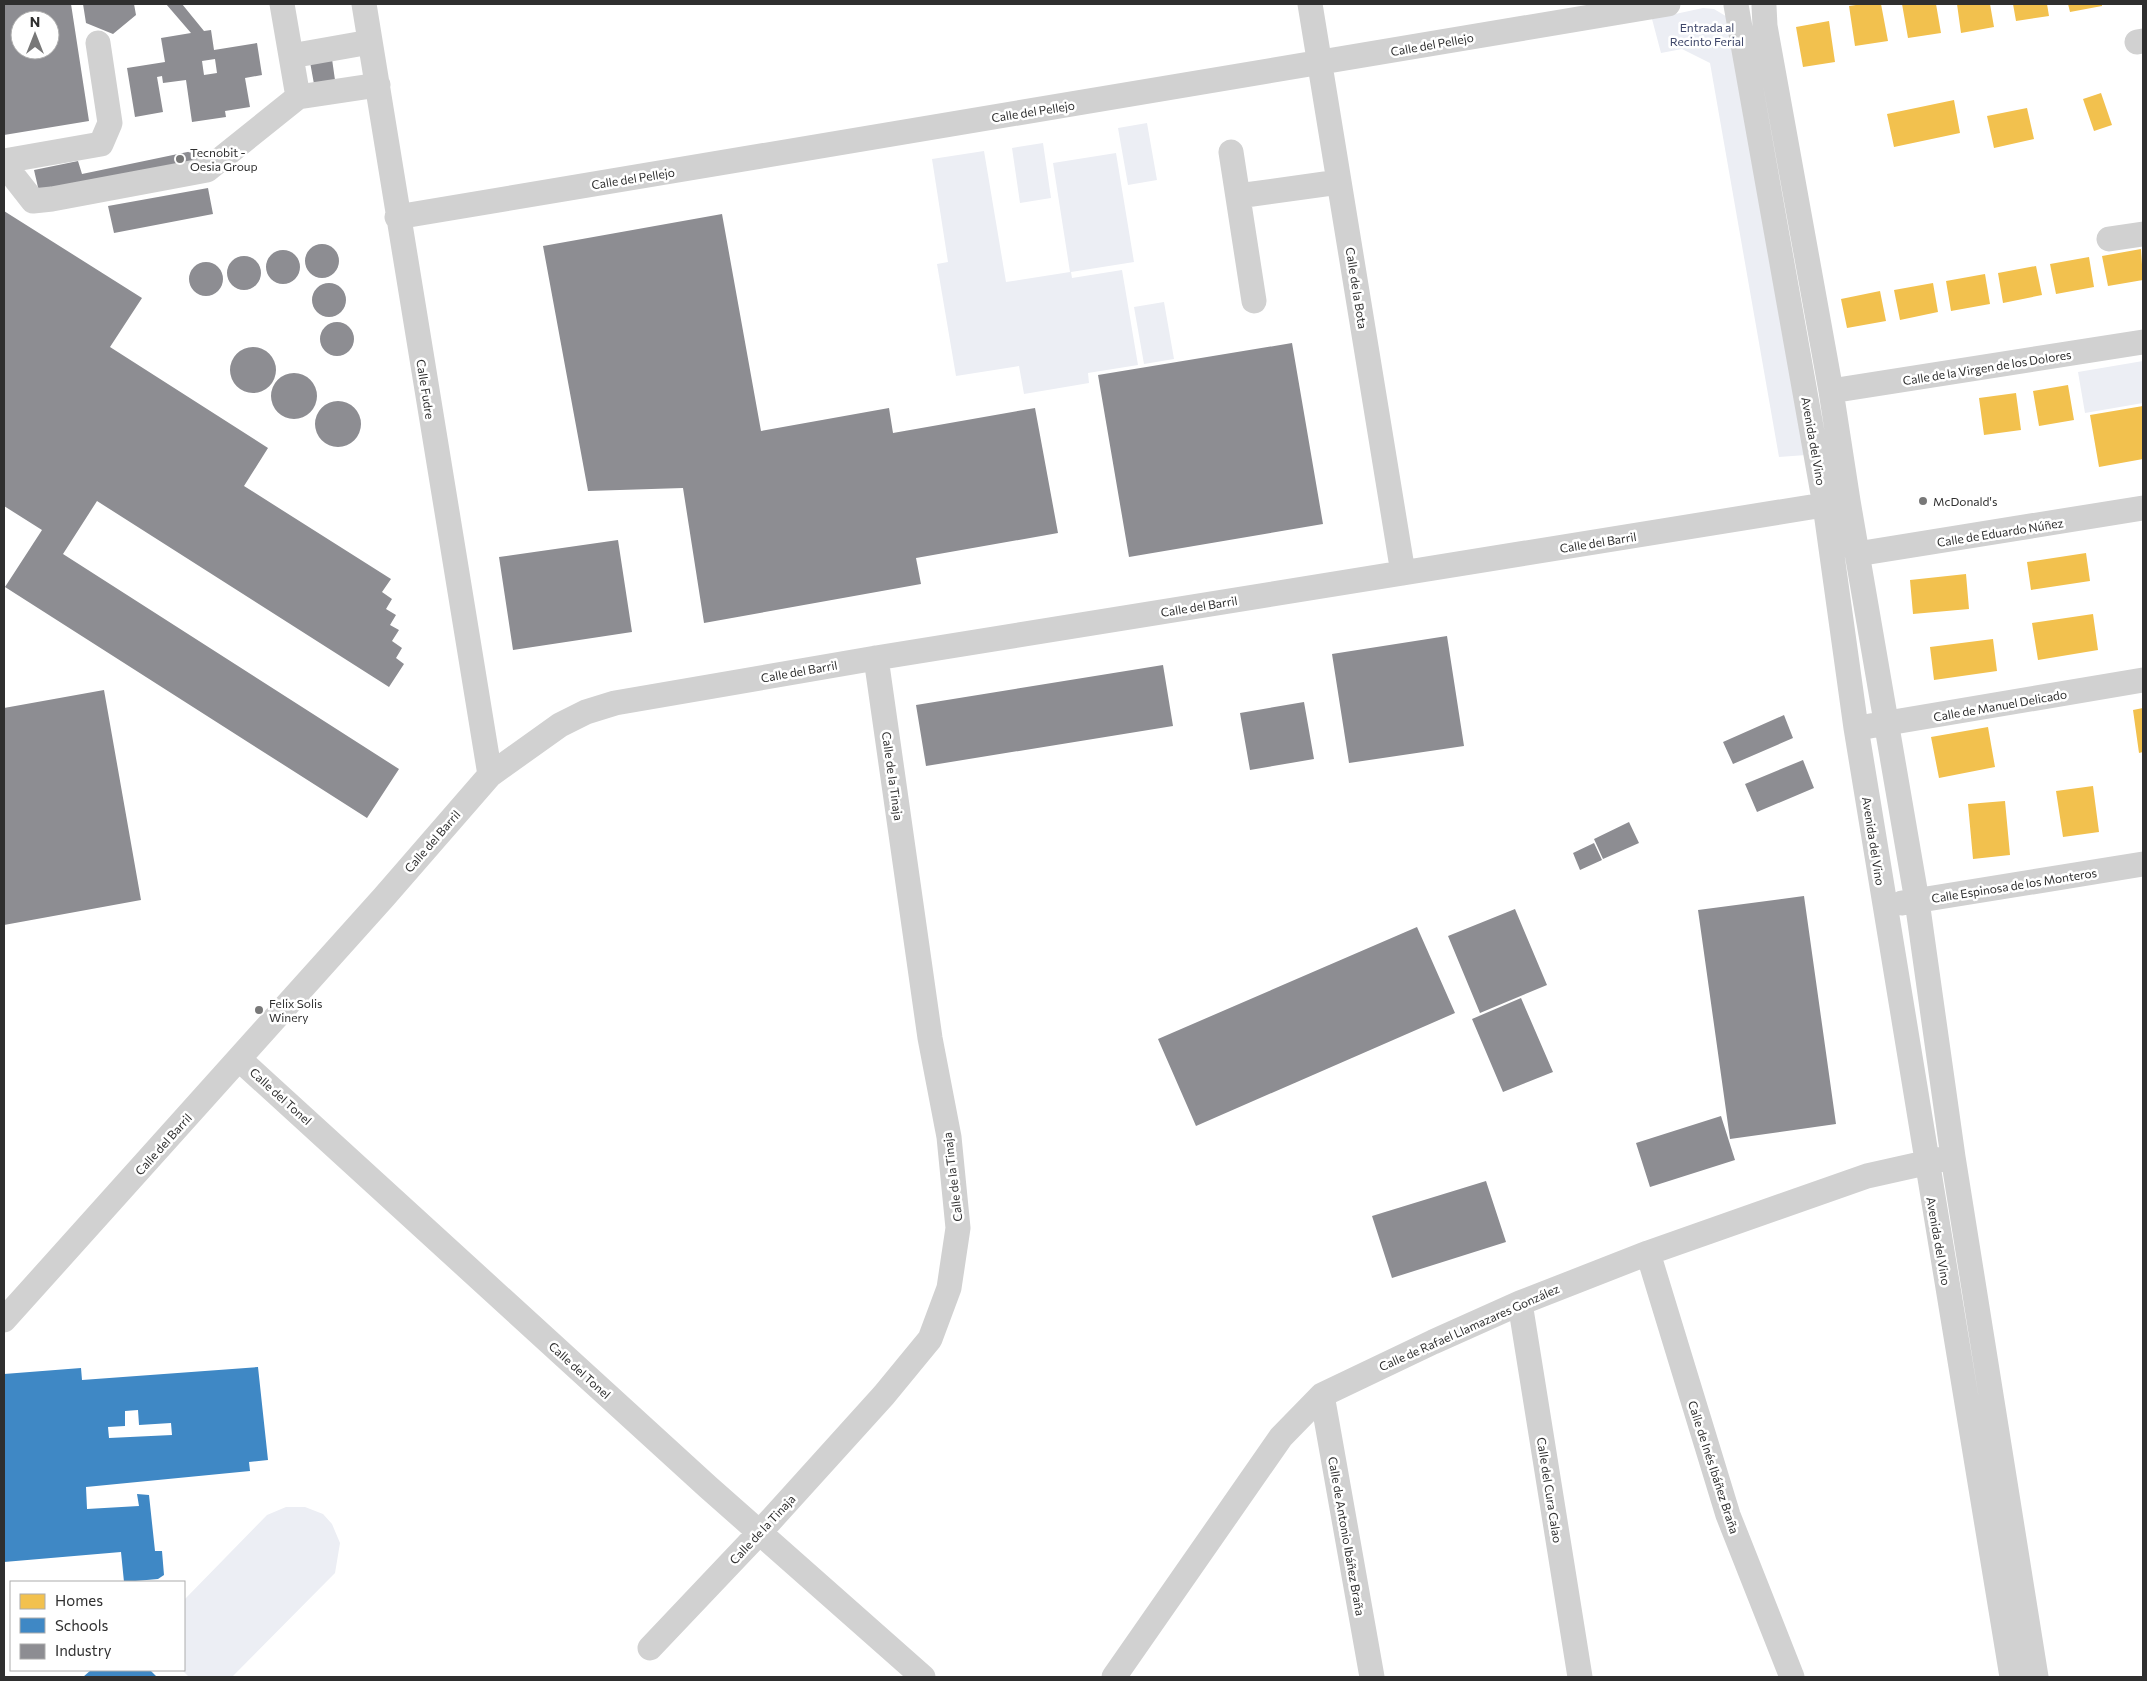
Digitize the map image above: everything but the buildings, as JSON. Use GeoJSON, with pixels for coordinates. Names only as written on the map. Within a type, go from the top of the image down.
{"type":"FeatureCollection","features":[{"type":"Feature","properties":{"kind":"street"},"geometry":{"type":"LineString","coordinates":[[282,4],[298,97]]}},
{"type":"Feature","properties":{"kind":"street","name":"Calle Fudre"},"geometry":{"type":"LineString","coordinates":[[364,4],[490,775]]}},
{"type":"Feature","properties":{"kind":"street","name":"Calle de la Bota"},"geometry":{"type":"LineString","coordinates":[[1310,4],[1404,572]]}},
{"type":"Feature","properties":{"kind":"street","name":"Calle del Pellejo"},"geometry":{"type":"LineString","coordinates":[[398,217],[1320,64],[1668,4]]}},
{"type":"Feature","properties":{"kind":"street"},"geometry":{"type":"LineString","coordinates":[[1736,4],[1742,10],[1750,12],[1765,5]]}},
{"type":"Feature","properties":{"kind":"street","name":"Avenida del Vino"},"geometry":{"type":"LineString","coordinates":[[1736,4],[1836,503],[1857,554],[1917,901],[1953,1157],[2036,1677]]}},
{"type":"Feature","properties":{"kind":"street","name":"Avenida del Vino"},"geometry":{"type":"LineString","coordinates":[[1765,5],[1764,26],[1831,391],[1836,503],[1856,728],[2012,1677]]}},
{"type":"Feature","properties":{"kind":"street"},"geometry":{"type":"LineString","coordinates":[[291,56],[370,42]]}},
{"type":"Feature","properties":{"kind":"street"},"geometry":{"type":"LineString","coordinates":[[98,44],[110,123],[101,144],[4,163],[33,201],[208,170],[298,97],[378,85]]}},
{"type":"Feature","properties":{"kind":"street"},"geometry":{"type":"LineString","coordinates":[[1231,152],[1254,301]]}},
{"type":"Feature","properties":{"kind":"street"},"geometry":{"type":"LineString","coordinates":[[1238,196],[1339,182]]}},
{"type":"Feature","properties":{"kind":"street"},"geometry":{"type":"LineString","coordinates":[[2110,239],[2143,234]]}},
{"type":"Feature","properties":{"kind":"street","name":"Calle de la Virgen de los Dolores"},"geometry":{"type":"LineString","coordinates":[[1831,391],[2143,342]]}},
{"type":"Feature","properties":{"kind":"street","name":"Calle del Barril"},"geometry":{"type":"LineString","coordinates":[[4,1320],[384,898],[490,775],[560,725],[586,712],[615,703],[876,658],[1836,503]]}},
{"type":"Feature","properties":{"kind":"street","name":"Calle de Eduardo Núñez"},"geometry":{"type":"LineString","coordinates":[[1857,554],[2143,508]]}},
{"type":"Feature","properties":{"kind":"street","name":"Calle de la Tinaja"},"geometry":{"type":"LineString","coordinates":[[650,1648],[760,1532],[884,1395],[930,1339],[948,1288],[958,1228],[948,1137],[930,1038],[876,658]]}},
{"type":"Feature","properties":{"kind":"street","name":"Calle de Manuel Delicado"},"geometry":{"type":"LineString","coordinates":[[1856,728],[2143,680]]}},
{"type":"Feature","properties":{"kind":"street","name":"Calle Espinosa de los Monteros"},"geometry":{"type":"LineString","coordinates":[[1884,906],[2143,864]]}},
{"type":"Feature","properties":{"kind":"street","name":"Calle del Tonel"},"geometry":{"type":"LineString","coordinates":[[240,1059],[708,1487],[923,1677]]}},
{"type":"Feature","properties":{"kind":"street","name":"Calle de Rafael Llamazares González"},"geometry":{"type":"LineString","coordinates":[[1114,1677],[1281,1437],[1322,1395],[1520,1303],[1648,1253],[1867,1176],[1953,1157]]}},
{"type":"Feature","properties":{"kind":"street","name":"Calle de Inés Ibáñez Braña"},"geometry":{"type":"LineString","coordinates":[[1648,1253],[1728,1515],[1792,1677]]}},
{"type":"Feature","properties":{"kind":"street","name":"Calle del Cura Calao"},"geometry":{"type":"LineString","coordinates":[[1520,1303],[1580,1677]]}},
{"type":"Feature","properties":{"kind":"street","name":"Calle de Antonio Ibáñez Braña"},"geometry":{"type":"LineString","coordinates":[[1322,1395],[1372,1677]]}},
{"type":"Feature","properties":{"kind":"green space","name":"Entrada al Recinto Ferial"},"geometry":{"type":"Polygon","coordinates":[[[1703,8],[1714,9],[1734,21],[1806,455],[1779,457],[1710,63],[1682,49],[1661,53],[1652,19],[1703,8]]]}},
{"type":"Feature","properties":{"kind":"green space"},"geometry":{"type":"Polygon","coordinates":[[[1147,123],[1157,180],[1128,185],[1118,128],[1147,123]]]}},
{"type":"Feature","properties":{"kind":"green space"},"geometry":{"type":"Polygon","coordinates":[[[1043,143],[1051,198],[1020,203],[1012,148],[1043,143]]]}},
{"type":"Feature","properties":{"kind":"green space"},"geometry":{"type":"Polygon","coordinates":[[[984,151],[1006,282],[1070,272],[1053,163],[1116,153],[1134,262],[1071,272],[1072,278],[1122,270],[1138,365],[1088,373],[1089,383],[1024,394],[1019,366],[956,376],[937,264],[948,262],[932,159],[984,151]]]}},
{"type":"Feature","properties":{"kind":"green space"},"geometry":{"type":"Polygon","coordinates":[[[1164,302],[1174,359],[1144,364],[1134,307],[1164,302]]]}},
{"type":"Feature","properties":{"kind":"green space"},"geometry":{"type":"Polygon","coordinates":[[[2143,361],[2143,403],[2085,413],[2078,372],[2143,361]]]}},
{"type":"Feature","properties":{"kind":"green space"},"geometry":{"type":"Polygon","coordinates":[[[286,1507],[305,1507],[323,1514],[332,1524],[340,1543],[335,1573],[232,1677],[189,1677],[183,1671],[185,1671],[185,1599],[267,1515],[286,1507]]]}},
{"type":"Feature","properties":{"kind":"place","name":"Tecnobit - Oesia Group"},"geometry":{"type":"Point","coordinates":[180,159]}},
{"type":"Feature","properties":{"kind":"place","name":"McDonald's"},"geometry":{"type":"Point","coordinates":[1923,501]}},
{"type":"Feature","properties":{"kind":"place","name":"Felix Solis Winery"},"geometry":{"type":"Point","coordinates":[259,1010]}}]}
